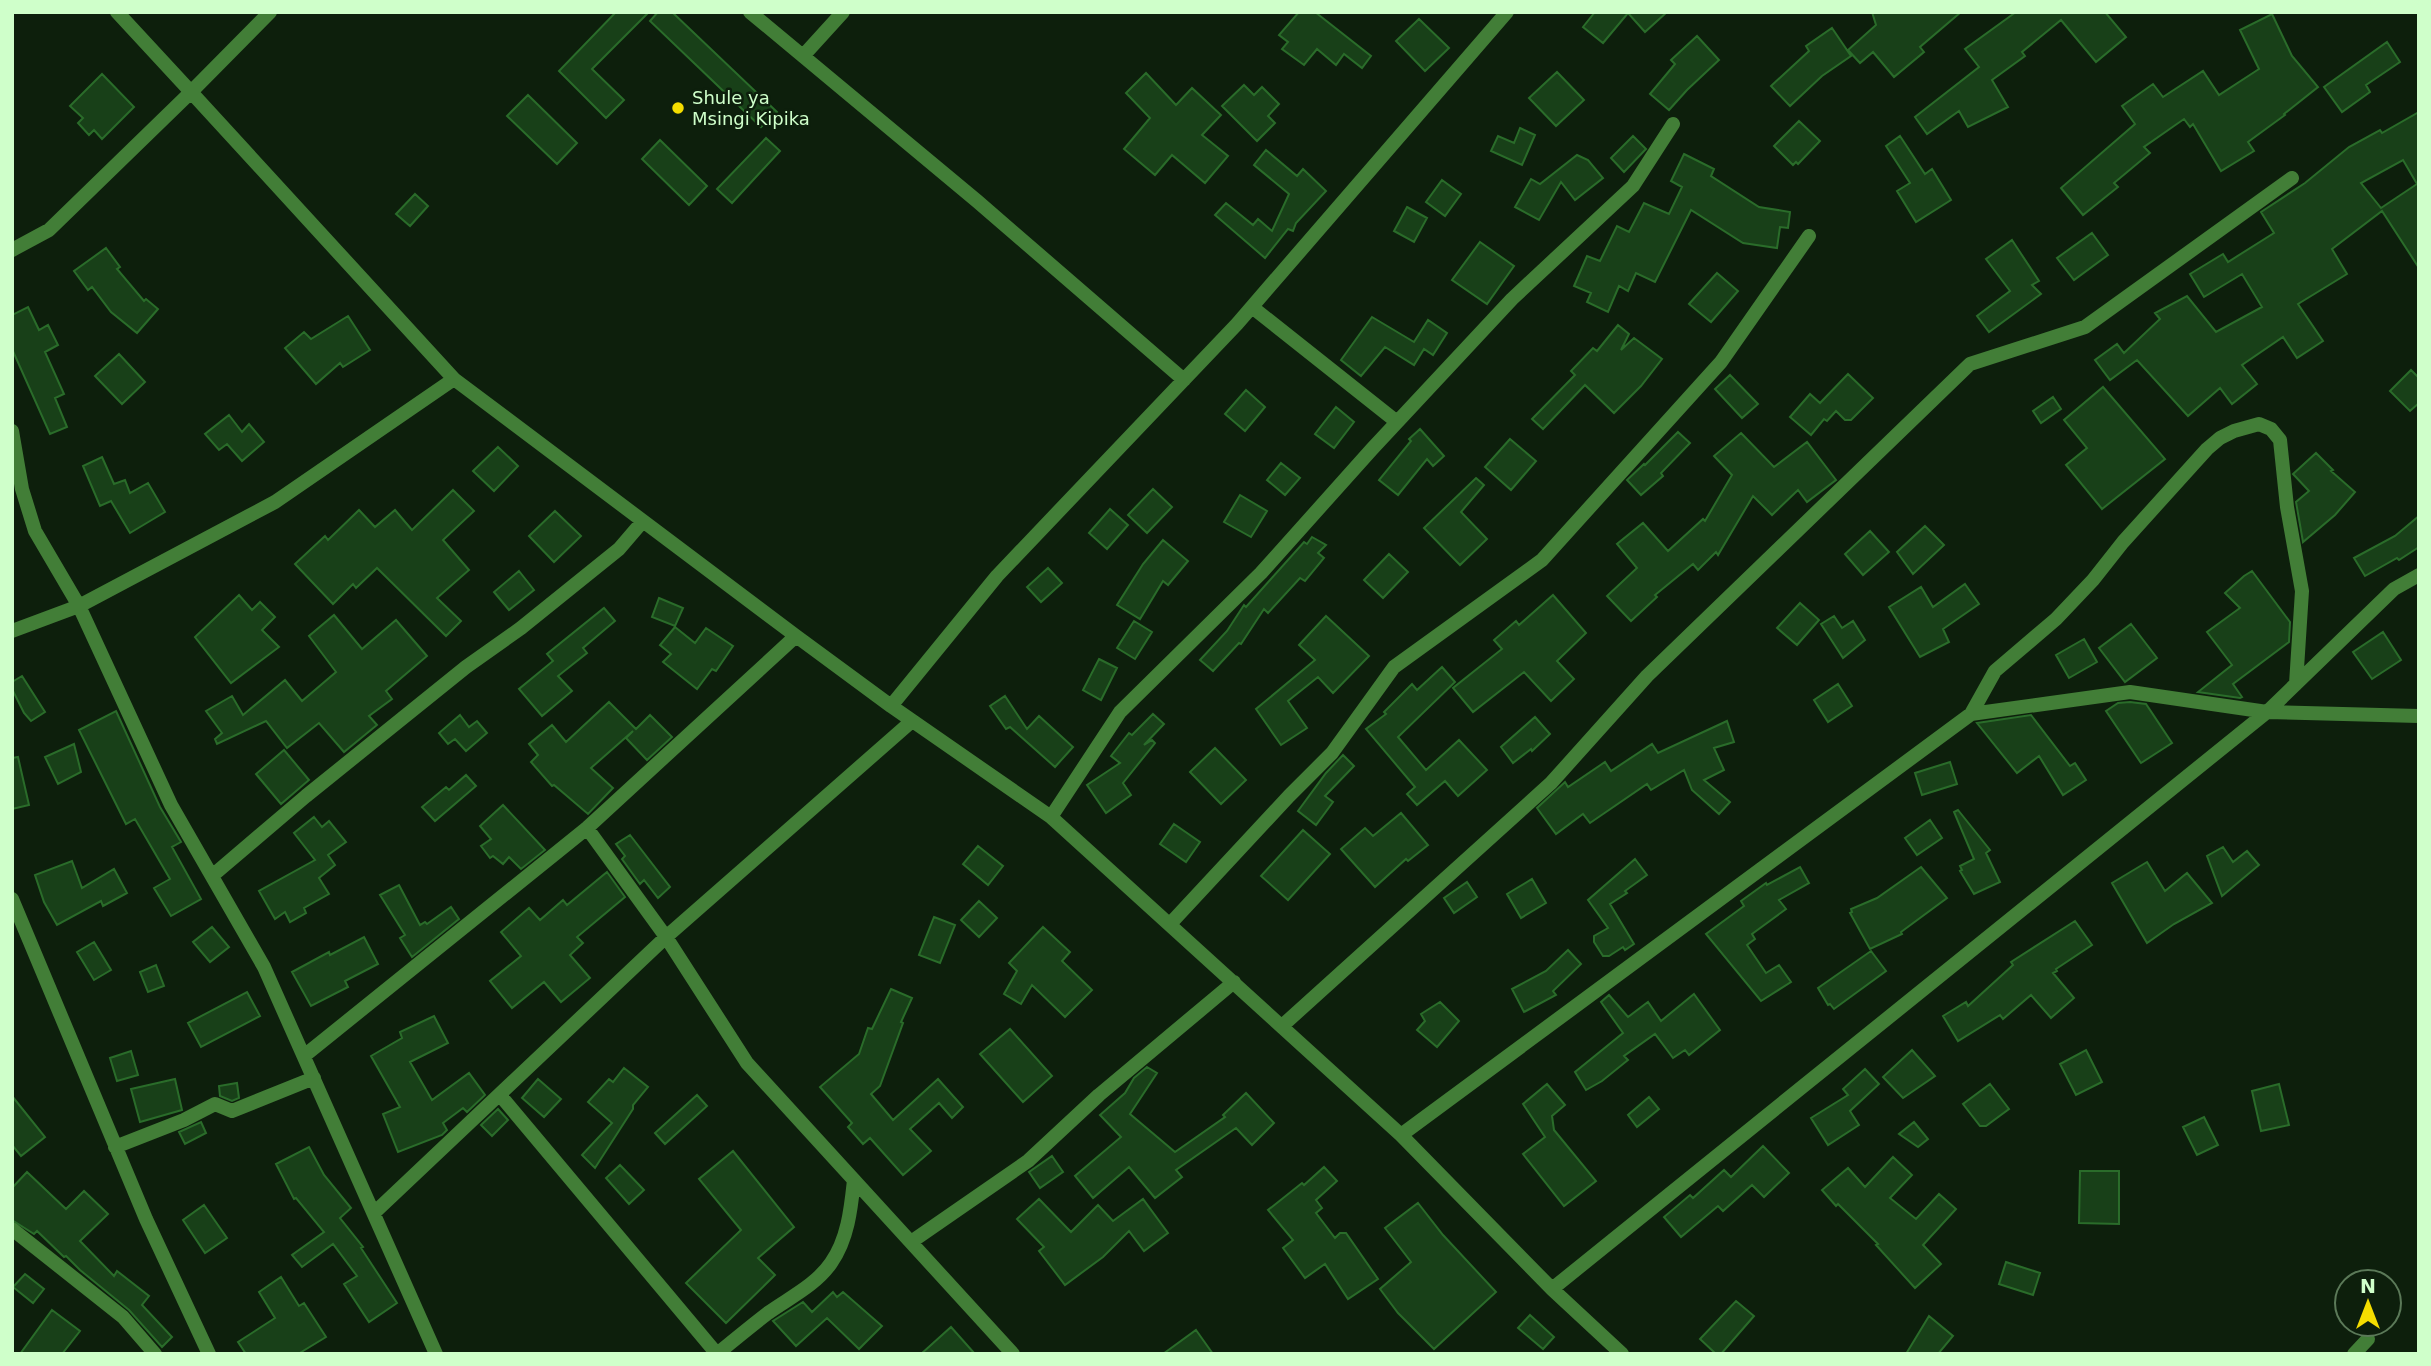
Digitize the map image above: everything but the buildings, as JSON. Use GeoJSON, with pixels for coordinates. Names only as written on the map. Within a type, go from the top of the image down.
{"type":"FeatureCollection","features":[{"type":"Feature","properties":{"kind":"street"},"geometry":{"type":"LineString","coordinates":[[117,12],[454,379],[891,706],[1051,817],[1401,1135],[1552,1289],[1622,1354]]}},
{"type":"Feature","properties":{"kind":"street"},"geometry":{"type":"LineString","coordinates":[[12,250],[49,230],[270,12]]}},
{"type":"Feature","properties":{"kind":"street"},"geometry":{"type":"LineString","coordinates":[[750,12],[978,201],[1184,380]]}},
{"type":"Feature","properties":{"kind":"street"},"geometry":{"type":"LineString","coordinates":[[803,56],[843,12]]}},
{"type":"Feature","properties":{"kind":"street"},"geometry":{"type":"LineString","coordinates":[[891,706],[997,576],[1252,307],[1507,12]]}},
{"type":"Feature","properties":{"kind":"street"},"geometry":{"type":"LineString","coordinates":[[1051,817],[1120,712],[1261,573],[1397,422],[1513,299],[1633,187],[1673,124]]}},
{"type":"Feature","properties":{"kind":"street"},"geometry":{"type":"LineString","coordinates":[[1282,1026],[1551,783],[1647,676],[1970,364],[2085,327],[2292,178]]}},
{"type":"Feature","properties":{"kind":"street"},"geometry":{"type":"LineString","coordinates":[[1170,924],[1332,753],[1394,667],[1542,560],[1721,362],[1810,236]]}},
{"type":"Feature","properties":{"kind":"street"},"geometry":{"type":"LineString","coordinates":[[1252,307],[1397,422]]}},
{"type":"Feature","properties":{"kind":"street"},"geometry":{"type":"LineString","coordinates":[[12,631],[79,606],[275,502],[454,379]]}},
{"type":"Feature","properties":{"kind":"street"},"geometry":{"type":"LineString","coordinates":[[1401,1135],[1971,714],[1994,671],[2056,619],[2207,449],[2234,431],[2259,424],[2271,429],[2280,440],[2287,507],[2302,591],[2296,684]]}},
{"type":"Feature","properties":{"kind":"street"},"geometry":{"type":"LineString","coordinates":[[12,431],[17,487],[35,531],[79,606],[171,805],[264,967],[436,1354]]}},
{"type":"Feature","properties":{"kind":"street"},"geometry":{"type":"LineString","coordinates":[[212,876],[466,667],[521,628],[618,549],[643,521]]}},
{"type":"Feature","properties":{"kind":"street"},"geometry":{"type":"LineString","coordinates":[[1552,1289],[2267,712],[2394,589],[2419,575]]}},
{"type":"Feature","properties":{"kind":"street"},"geometry":{"type":"LineString","coordinates":[[304,1056],[586,828],[796,636]]}},
{"type":"Feature","properties":{"kind":"street"},"geometry":{"type":"LineString","coordinates":[[1971,714],[2130,692],[2267,712],[2419,716]]}},
{"type":"Feature","properties":{"kind":"street"},"geometry":{"type":"LineString","coordinates":[[374,1213],[666,937],[912,721]]}},
{"type":"Feature","properties":{"kind":"street"},"geometry":{"type":"LineString","coordinates":[[586,828],[666,937],[747,1063],[1013,1354]]}},
{"type":"Feature","properties":{"kind":"street"},"geometry":{"type":"LineString","coordinates":[[12,899],[115,1147],[209,1354]]}},
{"type":"Feature","properties":{"kind":"street"},"geometry":{"type":"LineString","coordinates":[[911,1242],[1028,1161],[1099,1095],[1234,982]]}},
{"type":"Feature","properties":{"kind":"street"},"geometry":{"type":"LineString","coordinates":[[115,1147],[184,1120],[215,1104],[232,1111],[314,1078]]}},
{"type":"Feature","properties":{"kind":"street"},"geometry":{"type":"LineString","coordinates":[[500,1094],[717,1354],[768,1313],[806,1289],[831,1264],[850,1214],[854,1180]]}},
{"type":"Feature","properties":{"kind":"street"},"geometry":{"type":"LineString","coordinates":[[12,1229],[123,1317],[155,1354]]}},
{"type":"Feature","properties":{"kind":"street"},"geometry":{"type":"LineString","coordinates":[[2354,1354],[2368,1339]]}},
{"type":"Feature","properties":{"kind":"place","name":"Shule ya Msingi Kipika"},"geometry":{"type":"Point","coordinates":[678,108]}}]}
